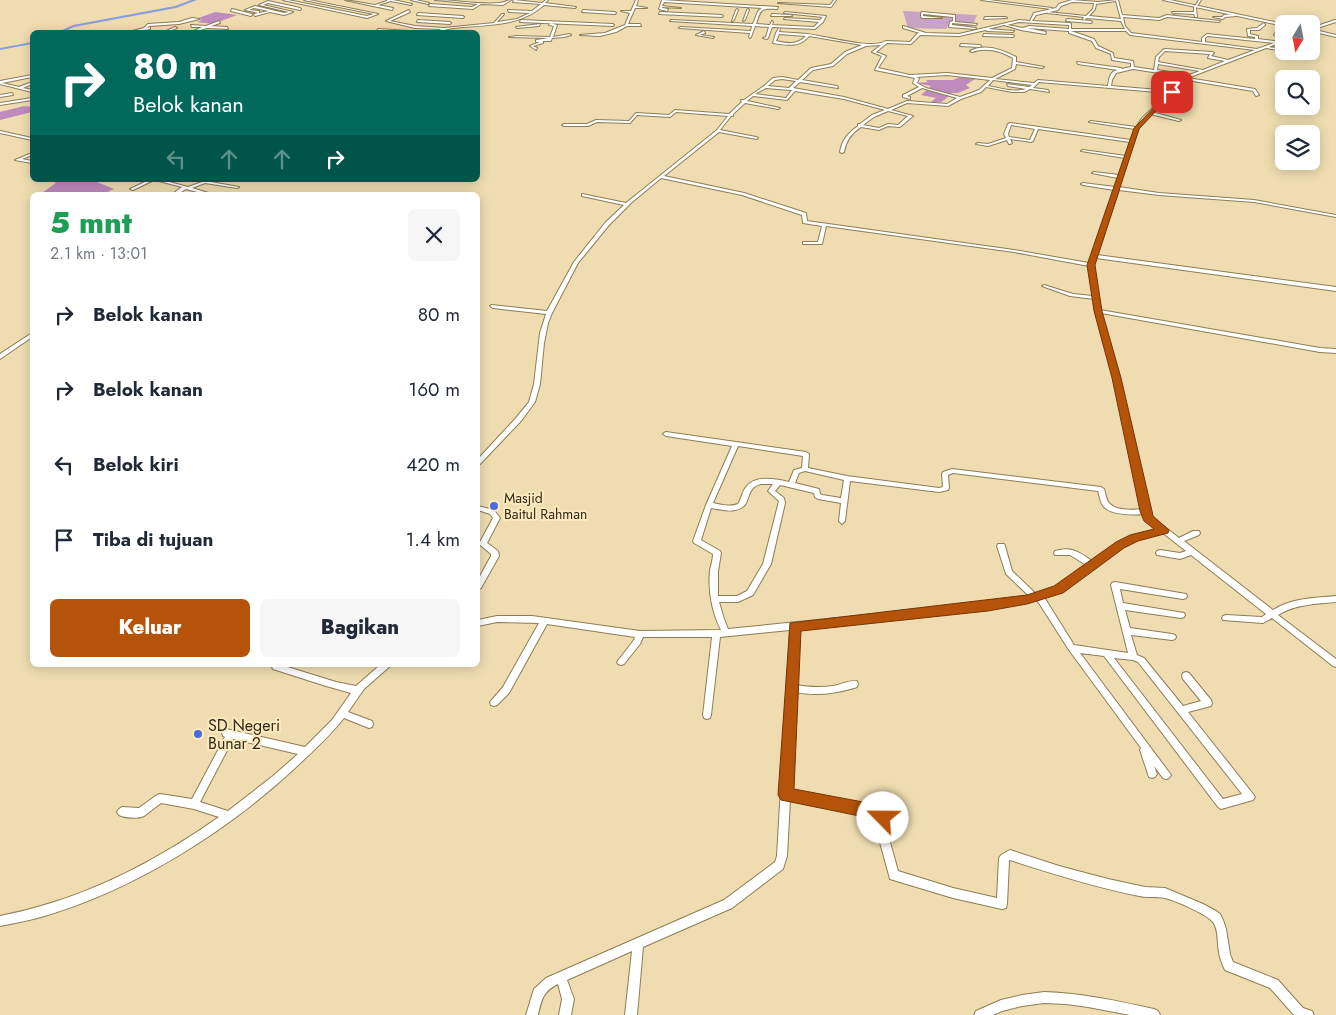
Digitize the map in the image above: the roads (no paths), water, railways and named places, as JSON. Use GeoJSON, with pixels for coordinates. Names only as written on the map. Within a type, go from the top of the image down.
{"type":"FeatureCollection","features":[{"type":"Feature","properties":{"kind":"main road"},"geometry":{"type":"LineString","coordinates":[[1165,0],[1275,23]]}},
{"type":"Feature","properties":{"kind":"main road"},"geometry":{"type":"LineString","coordinates":[[1320,32],[1336,36]]}},
{"type":"Feature","properties":{"kind":"street"},"geometry":{"type":"LineString","coordinates":[[275,0],[270,1],[300,10]]}},
{"type":"Feature","properties":{"kind":"street"},"geometry":{"type":"LineString","coordinates":[[255,16],[262,13],[279,9],[299,3],[307,0],[377,14],[367,17],[329,10],[299,3],[284,0]]}},
{"type":"Feature","properties":{"kind":"street"},"geometry":{"type":"LineString","coordinates":[[324,0],[384,12]]}},
{"type":"Feature","properties":{"kind":"street"},"geometry":{"type":"LineString","coordinates":[[346,0],[392,9]]}},
{"type":"Feature","properties":{"kind":"street"},"geometry":{"type":"LineString","coordinates":[[329,10],[361,0]]}},
{"type":"Feature","properties":{"kind":"street"},"geometry":{"type":"LineString","coordinates":[[368,0],[400,6]]}},
{"type":"Feature","properties":{"kind":"street"},"geometry":{"type":"LineString","coordinates":[[350,14],[390,0],[475,8],[481,3]]}},
{"type":"Feature","properties":{"kind":"street"},"geometry":{"type":"LineString","coordinates":[[436,0],[503,4],[508,1]]}},
{"type":"Feature","properties":{"kind":"street"},"geometry":{"type":"LineString","coordinates":[[431,4],[441,0]]}},
{"type":"Feature","properties":{"kind":"street"},"geometry":{"type":"LineString","coordinates":[[486,0],[490,2]]}},
{"type":"Feature","properties":{"kind":"street"},"geometry":{"type":"LineString","coordinates":[[521,21],[547,0]]}},
{"type":"Feature","properties":{"kind":"street"},"geometry":{"type":"LineString","coordinates":[[627,25],[631,12],[638,0]]}},
{"type":"Feature","properties":{"kind":"street"},"geometry":{"type":"LineString","coordinates":[[690,0],[718,1],[711,15]]}},
{"type":"Feature","properties":{"kind":"street"},"geometry":{"type":"LineString","coordinates":[[733,0],[726,9],[718,26],[697,35],[733,20],[744,20],[752,29]]}},
{"type":"Feature","properties":{"kind":"street"},"geometry":{"type":"LineString","coordinates":[[682,5],[662,3],[660,10],[694,4],[728,6],[741,4],[751,8],[762,8],[777,4],[831,6],[834,1],[826,0]]}},
{"type":"Feature","properties":{"kind":"street"},"geometry":{"type":"LineString","coordinates":[[982,0],[1041,12],[1085,17],[1223,18],[1234,20]]}},
{"type":"Feature","properties":{"kind":"street"},"geometry":{"type":"LineString","coordinates":[[1014,6],[1019,0]]}},
{"type":"Feature","properties":{"kind":"street"},"geometry":{"type":"LineString","coordinates":[[1066,0],[1095,3],[1117,0],[1121,18],[1130,34],[1275,50]]}},
{"type":"Feature","properties":{"kind":"street"},"geometry":{"type":"LineString","coordinates":[[1128,0],[1136,0]]}},
{"type":"Feature","properties":{"kind":"street"},"geometry":{"type":"LineString","coordinates":[[1198,18],[1194,9],[1200,0]]}},
{"type":"Feature","properties":{"kind":"street"},"geometry":{"type":"LineString","coordinates":[[443,6],[451,1]]}},
{"type":"Feature","properties":{"kind":"street"},"geometry":{"type":"LineString","coordinates":[[427,25],[464,1]]}},
{"type":"Feature","properties":{"kind":"street"},"geometry":{"type":"LineString","coordinates":[[495,1],[508,1]]}},
{"type":"Feature","properties":{"kind":"street"},"geometry":{"type":"LineString","coordinates":[[514,1],[575,7]]}},
{"type":"Feature","properties":{"kind":"street"},"geometry":{"type":"LineString","coordinates":[[1031,21],[1035,14],[1057,9],[1074,1]]}},
{"type":"Feature","properties":{"kind":"street"},"geometry":{"type":"LineString","coordinates":[[283,14],[254,7],[246,10],[275,16],[292,12],[260,4],[268,2],[334,15],[345,13]]}},
{"type":"Feature","properties":{"kind":"street"},"geometry":{"type":"LineString","coordinates":[[464,7],[471,2]]}},
{"type":"Feature","properties":{"kind":"street"},"geometry":{"type":"LineString","coordinates":[[752,29],[763,3]]}},
{"type":"Feature","properties":{"kind":"street"},"geometry":{"type":"LineString","coordinates":[[1045,8],[1047,3]]}},
{"type":"Feature","properties":{"kind":"street"},"geometry":{"type":"LineString","coordinates":[[1083,22],[1095,3]]}},
{"type":"Feature","properties":{"kind":"street"},"geometry":{"type":"LineString","coordinates":[[694,4],[679,31],[702,32]]}},
{"type":"Feature","properties":{"kind":"street"},"geometry":{"type":"LineString","coordinates":[[700,15],[706,4]]}},
{"type":"Feature","properties":{"kind":"street"},"geometry":{"type":"LineString","coordinates":[[777,4],[767,36],[807,4]]}},
{"type":"Feature","properties":{"kind":"street"},"geometry":{"type":"LineString","coordinates":[[777,4],[781,23]]}},
{"type":"Feature","properties":{"kind":"street"},"geometry":{"type":"LineString","coordinates":[[807,4],[819,10],[829,11]]}},
{"type":"Feature","properties":{"kind":"street"},"geometry":{"type":"LineString","coordinates":[[682,5],[685,20],[702,32]]}},
{"type":"Feature","properties":{"kind":"street"},"geometry":{"type":"LineString","coordinates":[[991,6],[1057,9]]}},
{"type":"Feature","properties":{"kind":"street"},"geometry":{"type":"LineString","coordinates":[[634,7],[646,8]]}},
{"type":"Feature","properties":{"kind":"street"},"geometry":{"type":"LineString","coordinates":[[425,8],[468,11]]}},
{"type":"Feature","properties":{"kind":"street"},"geometry":{"type":"LineString","coordinates":[[744,20],[751,8]]}},
{"type":"Feature","properties":{"kind":"street"},"geometry":{"type":"LineString","coordinates":[[726,9],[762,8]]}},
{"type":"Feature","properties":{"kind":"street"},"geometry":{"type":"LineString","coordinates":[[232,10],[264,17],[244,18],[250,14]]}},
{"type":"Feature","properties":{"kind":"street"},"geometry":{"type":"LineString","coordinates":[[236,11],[242,10]]}},
{"type":"Feature","properties":{"kind":"street"},"geometry":{"type":"LineString","coordinates":[[733,20],[737,10]]}},
{"type":"Feature","properties":{"kind":"street"},"geometry":{"type":"LineString","coordinates":[[781,23],[819,10]]}},
{"type":"Feature","properties":{"kind":"street"},"geometry":{"type":"LineString","coordinates":[[409,11],[387,21],[396,24],[445,28],[521,21],[613,25]]}},
{"type":"Feature","properties":{"kind":"street"},"geometry":{"type":"LineString","coordinates":[[418,14],[464,16],[422,11]]}},
{"type":"Feature","properties":{"kind":"street"},"geometry":{"type":"LineString","coordinates":[[509,11],[534,12]]}},
{"type":"Feature","properties":{"kind":"street"},"geometry":{"type":"LineString","coordinates":[[622,11],[631,12]]}},
{"type":"Feature","properties":{"kind":"street"},"geometry":{"type":"LineString","coordinates":[[581,12],[615,13]]}},
{"type":"Feature","properties":{"kind":"street"},"geometry":{"type":"LineString","coordinates":[[603,13],[612,16]]}},
{"type":"Feature","properties":{"kind":"street"},"geometry":{"type":"LineString","coordinates":[[594,24],[603,13]]}},
{"type":"Feature","properties":{"kind":"street"},"geometry":{"type":"LineString","coordinates":[[660,13],[718,26],[752,29]]}},
{"type":"Feature","properties":{"kind":"street"},"geometry":{"type":"LineString","coordinates":[[941,18],[922,13],[922,17],[941,18],[954,16],[954,22]]}},
{"type":"Feature","properties":{"kind":"street"},"geometry":{"type":"LineString","coordinates":[[1089,13],[1121,18]]}},
{"type":"Feature","properties":{"kind":"street"},"geometry":{"type":"LineString","coordinates":[[1174,13],[1219,21]]}},
{"type":"Feature","properties":{"kind":"street"},"geometry":{"type":"LineString","coordinates":[[496,23],[503,15]]}},
{"type":"Feature","properties":{"kind":"street"},"geometry":{"type":"LineString","coordinates":[[711,15],[700,15],[685,20],[669,24],[672,19],[685,20],[718,26],[726,32],[770,26],[797,18],[823,20]]}},
{"type":"Feature","properties":{"kind":"street"},"geometry":{"type":"LineString","coordinates":[[711,15],[718,26],[721,37]]}},
{"type":"Feature","properties":{"kind":"street"},"geometry":{"type":"LineString","coordinates":[[773,15],[802,41],[807,36]]}},
{"type":"Feature","properties":{"kind":"street"},"geometry":{"type":"LineString","coordinates":[[825,15],[819,24],[808,31],[781,23],[825,15]]}},
{"type":"Feature","properties":{"kind":"street"},"geometry":{"type":"LineString","coordinates":[[1223,18],[1224,16],[1236,15]]}},
{"type":"Feature","properties":{"kind":"street"},"geometry":{"type":"LineString","coordinates":[[422,18],[459,20]]}},
{"type":"Feature","properties":{"kind":"street"},"geometry":{"type":"LineString","coordinates":[[985,18],[1018,21],[1083,22],[1125,27]]}},
{"type":"Feature","properties":{"kind":"street"},"geometry":{"type":"LineString","coordinates":[[136,30],[198,19]]}},
{"type":"Feature","properties":{"kind":"street"},"geometry":{"type":"LineString","coordinates":[[563,23],[566,19]]}},
{"type":"Feature","properties":{"kind":"street"},"geometry":{"type":"LineString","coordinates":[[583,24],[587,19]]}},
{"type":"Feature","properties":{"kind":"street"},"geometry":{"type":"LineString","coordinates":[[1064,19],[1070,22]]}},
{"type":"Feature","properties":{"kind":"street"},"geometry":{"type":"LineString","coordinates":[[186,21],[191,22]]}},
{"type":"Feature","properties":{"kind":"street"},"geometry":{"type":"LineString","coordinates":[[418,21],[450,23]]}},
{"type":"Feature","properties":{"kind":"street"},"geometry":{"type":"LineString","coordinates":[[604,24],[607,21],[616,22]]}},
{"type":"Feature","properties":{"kind":"street"},"geometry":{"type":"LineString","coordinates":[[781,23],[807,36],[867,45],[889,42],[909,44],[919,34],[959,35],[1018,21]]}},
{"type":"Feature","properties":{"kind":"street"},"geometry":{"type":"LineString","coordinates":[[1025,21],[1028,27]]}},
{"type":"Feature","properties":{"kind":"street"},"geometry":{"type":"LineString","coordinates":[[1320,27],[1336,21]]}},
{"type":"Feature","properties":{"kind":"street"},"geometry":{"type":"LineString","coordinates":[[198,30],[219,22]]}},
{"type":"Feature","properties":{"kind":"street"},"geometry":{"type":"LineString","coordinates":[[513,42],[519,30],[517,22]]}},
{"type":"Feature","properties":{"kind":"street"},"geometry":{"type":"LineString","coordinates":[[976,24],[950,22],[950,26],[1013,31]]}},
{"type":"Feature","properties":{"kind":"street"},"geometry":{"type":"LineString","coordinates":[[1070,22],[1070,30]]}},
{"type":"Feature","properties":{"kind":"street"},"geometry":{"type":"LineString","coordinates":[[563,23],[564,26],[585,27],[588,24]]}},
{"type":"Feature","properties":{"kind":"street"},"geometry":{"type":"LineString","coordinates":[[781,23],[819,24]]}},
{"type":"Feature","properties":{"kind":"street"},"geometry":{"type":"LineString","coordinates":[[378,30],[396,24]]}},
{"type":"Feature","properties":{"kind":"street"},"geometry":{"type":"LineString","coordinates":[[414,24],[445,28]]}},
{"type":"Feature","properties":{"kind":"street"},"geometry":{"type":"LineString","coordinates":[[517,27],[556,24],[550,38],[531,46],[536,49]]}},
{"type":"Feature","properties":{"kind":"street"},"geometry":{"type":"LineString","coordinates":[[1002,24],[1044,33]]}},
{"type":"Feature","properties":{"kind":"street"},"geometry":{"type":"LineString","coordinates":[[1256,40],[1257,37],[1248,35],[1248,29],[1258,29],[1258,26],[1264,24]]}},
{"type":"Feature","properties":{"kind":"street"},"geometry":{"type":"LineString","coordinates":[[581,35],[605,36],[627,25],[640,25]]}},
{"type":"Feature","properties":{"kind":"street"},"geometry":{"type":"LineString","coordinates":[[192,26],[227,28]]}},
{"type":"Feature","properties":{"kind":"street"},"geometry":{"type":"LineString","coordinates":[[146,27],[170,27]]}},
{"type":"Feature","properties":{"kind":"street"},"geometry":{"type":"LineString","coordinates":[[904,27],[925,34]]}},
{"type":"Feature","properties":{"kind":"street"},"geometry":{"type":"LineString","coordinates":[[1021,29],[1028,27],[1070,30],[1125,27]]}},
{"type":"Feature","properties":{"kind":"street"},"geometry":{"type":"LineString","coordinates":[[1107,27],[1125,27]]}},
{"type":"Feature","properties":{"kind":"street"},"geometry":{"type":"LineString","coordinates":[[170,30],[176,28]]}},
{"type":"Feature","properties":{"kind":"street"},"geometry":{"type":"LineString","coordinates":[[441,30],[445,28]]}},
{"type":"Feature","properties":{"kind":"street"},"geometry":{"type":"LineString","coordinates":[[984,29],[984,37],[1013,36]]}},
{"type":"Feature","properties":{"kind":"street"},"geometry":{"type":"LineString","coordinates":[[1070,30],[1093,40],[1097,47],[1112,54],[1113,59],[1133,63],[1133,68]]}},
{"type":"Feature","properties":{"kind":"street"},"geometry":{"type":"LineString","coordinates":[[510,37],[560,38],[570,35]]}},
{"type":"Feature","properties":{"kind":"street"},"geometry":{"type":"LineString","coordinates":[[1204,43],[1203,38],[1207,35],[1275,40]]}},
{"type":"Feature","properties":{"kind":"street"},"geometry":{"type":"LineString","coordinates":[[1265,37],[1275,39]]}},
{"type":"Feature","properties":{"kind":"street"},"geometry":{"type":"LineString","coordinates":[[537,41],[550,38]]}},
{"type":"Feature","properties":{"kind":"street"},"geometry":{"type":"LineString","coordinates":[[889,42],[889,39],[914,40]]}},
{"type":"Feature","properties":{"kind":"street"},"geometry":{"type":"LineString","coordinates":[[898,43],[901,39]]}},
{"type":"Feature","properties":{"kind":"street"},"geometry":{"type":"LineString","coordinates":[[970,40],[983,42],[980,47],[972,50]]}},
{"type":"Feature","properties":{"kind":"street"},"geometry":{"type":"LineString","coordinates":[[882,44],[874,52],[884,56],[876,69],[917,78],[915,82],[922,87],[960,98]]}},
{"type":"Feature","properties":{"kind":"street"},"geometry":{"type":"LineString","coordinates":[[1218,44],[1209,57],[1229,61]]}},
{"type":"Feature","properties":{"kind":"street"},"geometry":{"type":"LineString","coordinates":[[1275,44],[1203,70],[1187,78],[1137,128],[1091,265],[1095,298],[1116,378],[1148,518],[1336,664]]}},
{"type":"Feature","properties":{"kind":"street"},"geometry":{"type":"LineString","coordinates":[[752,94],[787,99],[792,90],[812,69],[832,65],[846,53],[867,45]]}},
{"type":"Feature","properties":{"kind":"street"},"geometry":{"type":"LineString","coordinates":[[922,87],[904,96],[908,99],[946,106],[960,98],[980,91],[994,78],[1014,68],[1016,63],[1015,58],[1007,53],[961,45]]}},
{"type":"Feature","properties":{"kind":"street"},"geometry":{"type":"LineString","coordinates":[[839,46],[861,48]]}},
{"type":"Feature","properties":{"kind":"street"},"geometry":{"type":"LineString","coordinates":[[1264,49],[1272,53]]}},
{"type":"Feature","properties":{"kind":"street"},"geometry":{"type":"LineString","coordinates":[[1155,71],[1164,50],[1212,53]]}},
{"type":"Feature","properties":{"kind":"street"},"geometry":{"type":"LineString","coordinates":[[1130,62],[1133,56]]}},
{"type":"Feature","properties":{"kind":"street"},"geometry":{"type":"LineString","coordinates":[[1158,61],[1194,64]]}},
{"type":"Feature","properties":{"kind":"street"},"geometry":{"type":"LineString","coordinates":[[1158,61],[1203,70]]}},
{"type":"Feature","properties":{"kind":"street"},"geometry":{"type":"LineString","coordinates":[[1016,63],[1042,66]]}},
{"type":"Feature","properties":{"kind":"street"},"geometry":{"type":"LineString","coordinates":[[1078,63],[1121,69],[1133,68],[1155,71],[1254,90],[1257,95]]}},
{"type":"Feature","properties":{"kind":"street"},"geometry":{"type":"LineString","coordinates":[[1109,87],[1113,73],[1121,69]]}},
{"type":"Feature","properties":{"kind":"street"},"geometry":{"type":"LineString","coordinates":[[1149,70],[1146,72],[1150,75]]}},
{"type":"Feature","properties":{"kind":"street"},"geometry":{"type":"LineString","coordinates":[[910,76],[947,74],[1035,84]]}},
{"type":"Feature","properties":{"kind":"street"},"geometry":{"type":"LineString","coordinates":[[0,82],[30,76]]}},
{"type":"Feature","properties":{"kind":"street"},"geometry":{"type":"LineString","coordinates":[[480,460],[524,412],[535,396],[541,336],[549,313],[576,263],[607,224],[627,204],[661,178],[688,153],[718,131],[742,102],[776,78],[836,87]]}},
{"type":"Feature","properties":{"kind":"street"},"geometry":{"type":"LineString","coordinates":[[985,86],[1020,92],[1031,89],[1038,81],[1172,92]]}},
{"type":"Feature","properties":{"kind":"street"},"geometry":{"type":"LineString","coordinates":[[0,82],[30,90]]}},
{"type":"Feature","properties":{"kind":"street"},"geometry":{"type":"LineString","coordinates":[[1009,91],[1022,82]]}},
{"type":"Feature","properties":{"kind":"street"},"geometry":{"type":"LineString","coordinates":[[19,88],[30,83]]}},
{"type":"Feature","properties":{"kind":"street"},"geometry":{"type":"LineString","coordinates":[[1008,84],[1048,91]]}},
{"type":"Feature","properties":{"kind":"street"},"geometry":{"type":"LineString","coordinates":[[819,94],[828,85]]}},
{"type":"Feature","properties":{"kind":"street"},"geometry":{"type":"LineString","coordinates":[[765,87],[844,98],[911,116],[899,126],[888,124],[877,129],[859,125]]}},
{"type":"Feature","properties":{"kind":"street"},"geometry":{"type":"LineString","coordinates":[[0,96],[12,94]]}},
{"type":"Feature","properties":{"kind":"street"},"geometry":{"type":"LineString","coordinates":[[761,105],[767,97]]}},
{"type":"Feature","properties":{"kind":"street"},"geometry":{"type":"LineString","coordinates":[[1,106],[30,100]]}},
{"type":"Feature","properties":{"kind":"street"},"geometry":{"type":"LineString","coordinates":[[742,102],[778,108]]}},
{"type":"Feature","properties":{"kind":"street"},"geometry":{"type":"LineString","coordinates":[[842,152],[843,145],[859,125],[886,110],[907,102],[924,104],[929,102]]}},
{"type":"Feature","properties":{"kind":"street"},"geometry":{"type":"LineString","coordinates":[[564,125],[588,124],[596,121],[630,122],[636,114],[670,116],[676,111],[732,115]]}},
{"type":"Feature","properties":{"kind":"street"},"geometry":{"type":"LineString","coordinates":[[1150,113],[1179,120]]}},
{"type":"Feature","properties":{"kind":"street"},"geometry":{"type":"LineString","coordinates":[[1091,122],[1137,128]]}},
{"type":"Feature","properties":{"kind":"street"},"geometry":{"type":"LineString","coordinates":[[1009,141],[1008,124],[1132,141]]}},
{"type":"Feature","properties":{"kind":"street"},"geometry":{"type":"LineString","coordinates":[[978,144],[988,145],[1009,141],[1031,140],[1037,128]]}},
{"type":"Feature","properties":{"kind":"street"},"geometry":{"type":"LineString","coordinates":[[718,131],[756,138]]}},
{"type":"Feature","properties":{"kind":"street"},"geometry":{"type":"LineString","coordinates":[[0,132],[30,139]]}},
{"type":"Feature","properties":{"kind":"street"},"geometry":{"type":"LineString","coordinates":[[1083,151],[1127,157]]}},
{"type":"Feature","properties":{"kind":"street"},"geometry":{"type":"LineString","coordinates":[[30,155],[18,160],[30,162]]}},
{"type":"Feature","properties":{"kind":"street"},"geometry":{"type":"LineString","coordinates":[[1094,173],[1121,177]]}},
{"type":"Feature","properties":{"kind":"street"},"geometry":{"type":"LineString","coordinates":[[661,178],[743,194],[804,214],[805,222],[1091,265]]}},
{"type":"Feature","properties":{"kind":"street"},"geometry":{"type":"LineString","coordinates":[[132,189],[148,182]]}},
{"type":"Feature","properties":{"kind":"street"},"geometry":{"type":"LineString","coordinates":[[165,182],[202,192]]}},
{"type":"Feature","properties":{"kind":"street"},"geometry":{"type":"LineString","coordinates":[[179,192],[205,182],[238,187]]}},
{"type":"Feature","properties":{"kind":"street"},"geometry":{"type":"LineString","coordinates":[[1083,184],[1159,194],[1254,201],[1336,216]]}},
{"type":"Feature","properties":{"kind":"street"},"geometry":{"type":"LineString","coordinates":[[583,195],[627,204]]}},
{"type":"Feature","properties":{"kind":"street"},"geometry":{"type":"LineString","coordinates":[[805,243],[820,243],[824,225]]}},
{"type":"Feature","properties":{"kind":"street"},"geometry":{"type":"LineString","coordinates":[[1095,256],[1336,289]]}},
{"type":"Feature","properties":{"kind":"street"},"geometry":{"type":"LineString","coordinates":[[1044,286],[1072,295],[1095,298]]}},
{"type":"Feature","properties":{"kind":"street"},"geometry":{"type":"LineString","coordinates":[[493,306],[549,313]]}},
{"type":"Feature","properties":{"kind":"street"},"geometry":{"type":"LineString","coordinates":[[1098,311],[1320,350],[1336,351]]}},
{"type":"Feature","properties":{"kind":"street"},"geometry":{"type":"LineString","coordinates":[[0,357],[30,336]]}},
{"type":"Feature","properties":{"kind":"street"},"geometry":{"type":"LineString","coordinates":[[666,434],[806,454],[805,469]]}},
{"type":"Feature","properties":{"kind":"street"},"geometry":{"type":"LineString","coordinates":[[726,632],[718,615],[715,599],[714,573],[718,554],[697,541],[709,505],[736,444]]}},
{"type":"Feature","properties":{"kind":"street"},"geometry":{"type":"LineString","coordinates":[[791,485],[796,472],[805,469],[847,478],[943,490],[946,488],[946,472],[965,472],[1098,488],[1102,491],[1108,508],[1134,513],[1146,511]]}},
{"type":"Feature","properties":{"kind":"street"},"geometry":{"type":"LineString","coordinates":[[842,521],[847,478]]}},
{"type":"Feature","properties":{"kind":"street"},"geometry":{"type":"LineString","coordinates":[[709,505],[736,509],[745,502],[747,490],[752,484],[758,482],[791,485],[817,491],[817,495],[820,496],[844,501]]}},
{"type":"Feature","properties":{"kind":"street"},"geometry":{"type":"LineString","coordinates":[[715,599],[738,598],[750,593],[768,564],[782,503],[782,500],[771,491],[778,483]]}},
{"type":"Feature","properties":{"kind":"street"},"geometry":{"type":"LineString","coordinates":[[480,509],[492,512],[497,518],[483,544],[495,556],[480,582]]}},
{"type":"Feature","properties":{"kind":"street"},"geometry":{"type":"LineString","coordinates":[[480,623],[516,618],[545,620],[640,634],[716,634],[988,606],[1037,596],[1059,589],[1127,542],[1164,530]]}},
{"type":"Feature","properties":{"kind":"street"},"geometry":{"type":"LineString","coordinates":[[1178,541],[1196,533]]}},
{"type":"Feature","properties":{"kind":"street"},"geometry":{"type":"LineString","coordinates":[[1001,546],[1009,572],[1037,596],[1072,648],[1166,775]]}},
{"type":"Feature","properties":{"kind":"street"},"geometry":{"type":"LineString","coordinates":[[1058,553],[1065,550],[1073,552],[1092,566]]}},
{"type":"Feature","properties":{"kind":"street"},"geometry":{"type":"LineString","coordinates":[[1160,553],[1180,556],[1192,552]]}},
{"type":"Feature","properties":{"kind":"street"},"geometry":{"type":"LineString","coordinates":[[1133,657],[1115,585],[1183,596]]}},
{"type":"Feature","properties":{"kind":"street"},"geometry":{"type":"LineString","coordinates":[[1226,618],[1263,620],[1273,616],[1284,607],[1297,603],[1336,600]]}},
{"type":"Feature","properties":{"kind":"street"},"geometry":{"type":"LineString","coordinates":[[1120,606],[1181,615]]}},
{"type":"Feature","properties":{"kind":"street"},"geometry":{"type":"LineString","coordinates":[[494,702],[506,690],[545,620]]}},
{"type":"Feature","properties":{"kind":"street"},"geometry":{"type":"LineString","coordinates":[[532,1015],[538,993],[550,982],[728,904],[775,869],[782,856],[794,627]]}},
{"type":"Feature","properties":{"kind":"street"},"geometry":{"type":"LineString","coordinates":[[1127,631],[1172,637]]}},
{"type":"Feature","properties":{"kind":"street"},"geometry":{"type":"LineString","coordinates":[[621,662],[637,642],[640,634]]}},
{"type":"Feature","properties":{"kind":"street"},"geometry":{"type":"LineString","coordinates":[[707,715],[716,634]]}},
{"type":"Feature","properties":{"kind":"street"},"geometry":{"type":"LineString","coordinates":[[1072,648],[1106,653],[1133,657],[1145,664],[1250,797],[1221,804],[1106,653]]}},
{"type":"Feature","properties":{"kind":"street"},"geometry":{"type":"LineString","coordinates":[[276,667],[296,672],[335,687],[357,690]]}},
{"type":"Feature","properties":{"kind":"street"},"geometry":{"type":"LineString","coordinates":[[0,921],[30,916],[144,869],[230,816],[307,752],[342,714],[357,690],[384,667]]}},
{"type":"Feature","properties":{"kind":"street"},"geometry":{"type":"LineString","coordinates":[[1181,710],[1208,703],[1186,676]]}},
{"type":"Feature","properties":{"kind":"street"},"geometry":{"type":"LineString","coordinates":[[790,687],[823,692],[834,691],[854,684]]}},
{"type":"Feature","properties":{"kind":"street"},"geometry":{"type":"LineString","coordinates":[[342,714],[369,724]]}},
{"type":"Feature","properties":{"kind":"street"},"geometry":{"type":"LineString","coordinates":[[194,804],[229,733],[307,752]]}},
{"type":"Feature","properties":{"kind":"street"},"geometry":{"type":"LineString","coordinates":[[1142,743],[1152,774]]}},
{"type":"Feature","properties":{"kind":"street"},"geometry":{"type":"LineString","coordinates":[[786,795],[879,812],[883,818],[883,835],[894,875],[962,895],[1002,904],[1004,858],[1010,855],[1084,878],[1141,892],[1164,893],[1174,897],[1215,917],[1220,926],[1225,960],[1229,966],[1266,979],[1277,987],[1300,1012],[1308,1015]]}},
{"type":"Feature","properties":{"kind":"street"},"geometry":{"type":"LineString","coordinates":[[122,812],[141,812],[160,798],[194,804],[230,816]]}},
{"type":"Feature","properties":{"kind":"street"},"geometry":{"type":"LineString","coordinates":[[633,1015],[638,944]]}},
{"type":"Feature","properties":{"kind":"street"},"geometry":{"type":"LineString","coordinates":[[561,977],[568,999],[565,1015]]}},
{"type":"Feature","properties":{"kind":"street"},"geometry":{"type":"LineString","coordinates":[[980,1015],[1005,1004],[1028,999],[1062,998],[1089,1000],[1154,1015]]}},
{"type":"Feature","properties":{"kind":"waterway"},"geometry":{"type":"LineString","coordinates":[[64,30],[73,26],[176,7],[195,0]]}},
{"type":"Feature","properties":{"kind":"waterway"},"geometry":{"type":"LineString","coordinates":[[0,49],[30,43]]}},
{"type":"Feature","properties":{"kind":"place","name":"Masjid Baitul Rahman"},"geometry":{"type":"Point","coordinates":[494,506]}},
{"type":"Feature","properties":{"kind":"place","name":"SD Negeri Bunar 2"},"geometry":{"type":"Point","coordinates":[198,734]}}]}
